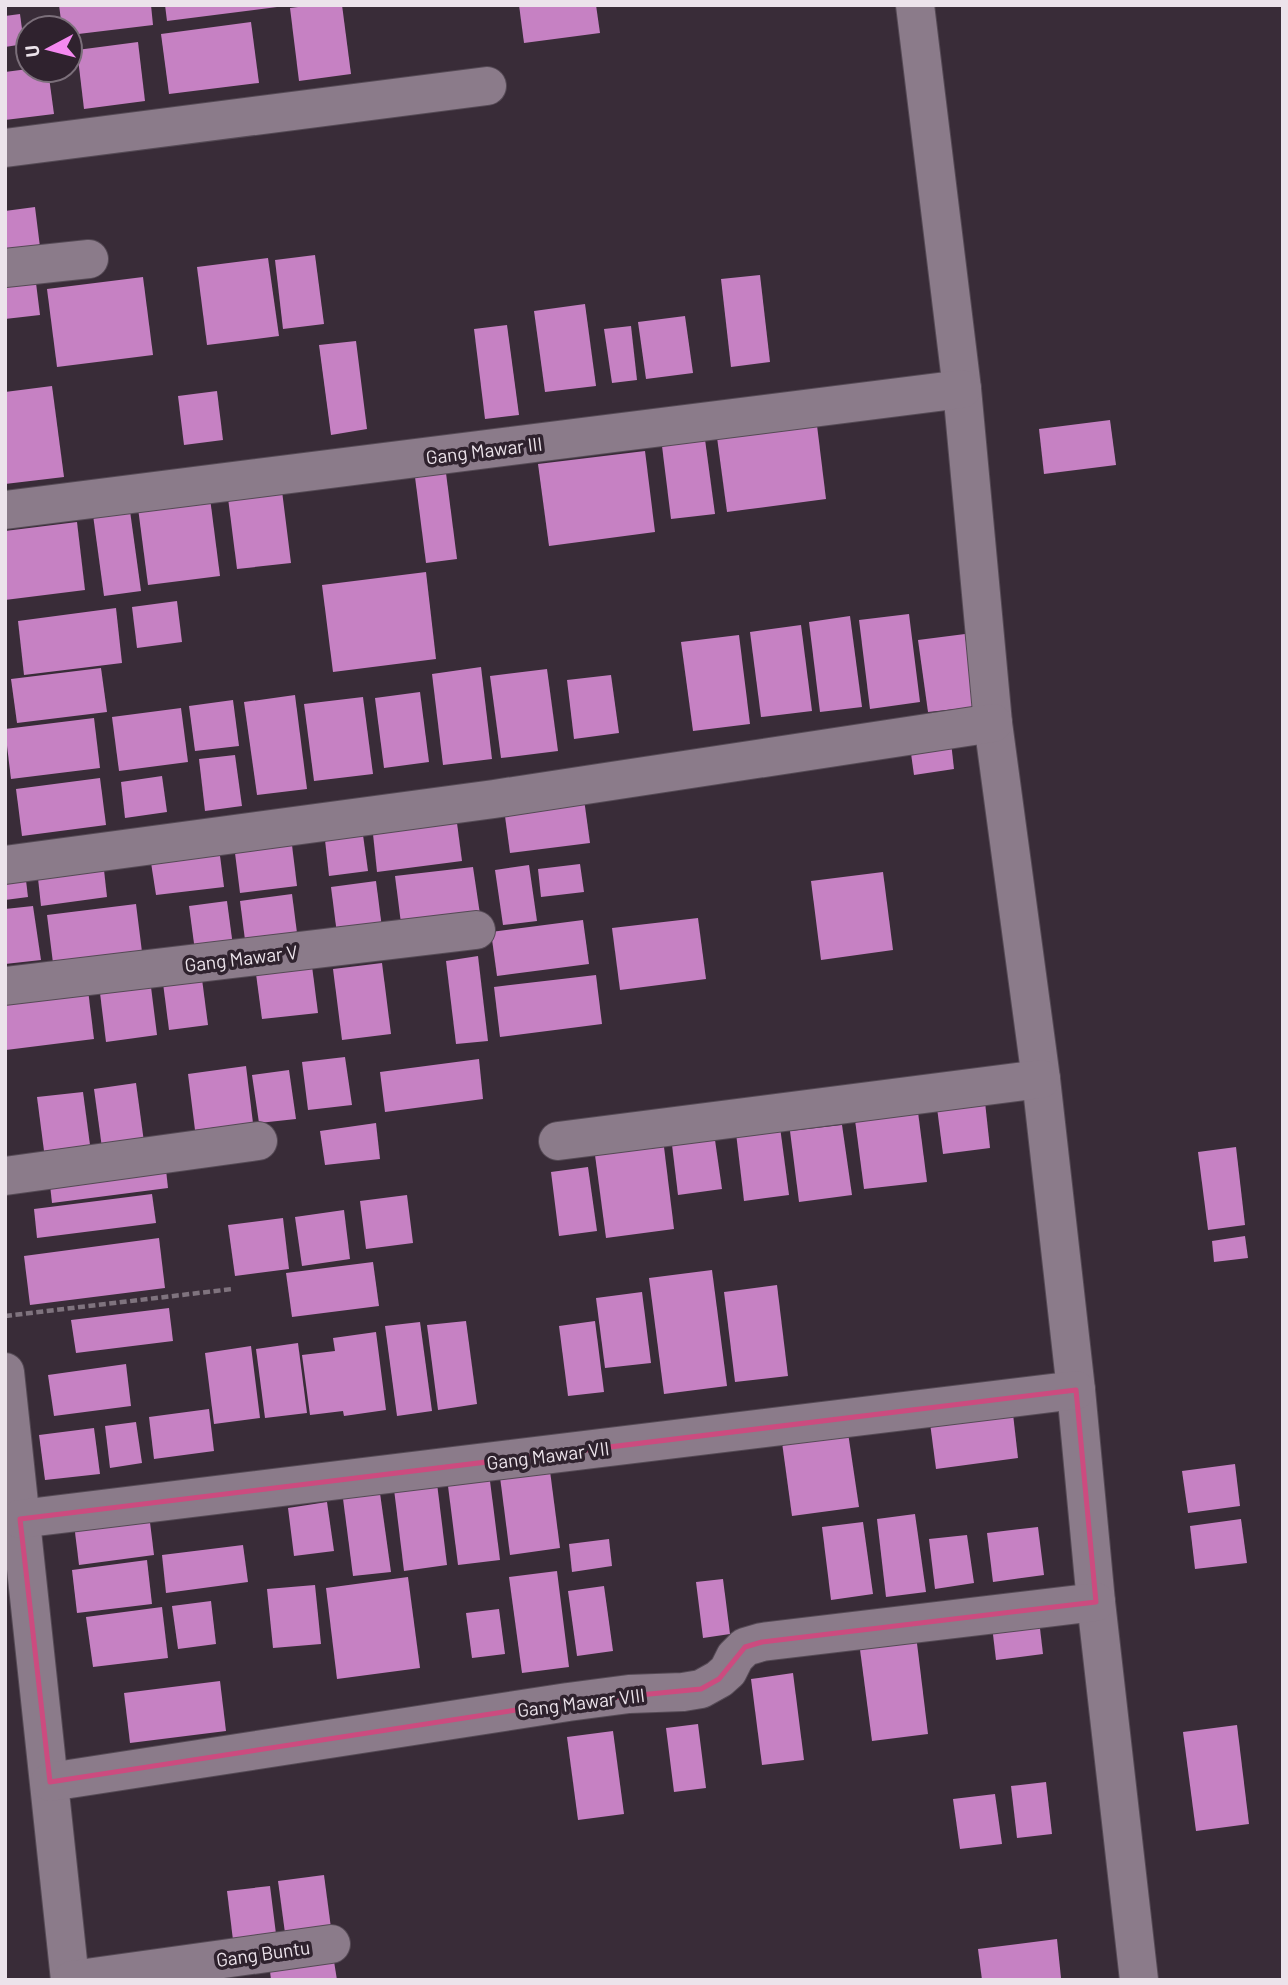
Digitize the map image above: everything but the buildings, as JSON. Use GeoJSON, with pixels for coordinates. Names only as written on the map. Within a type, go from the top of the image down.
{"type":"FeatureCollection","features":[{"type":"Feature","properties":{"kind":"street"},"geometry":{"type":"LineString","coordinates":[[915,5],[962,389],[993,723],[1041,1079],[1139,1980]]}},
{"type":"Feature","properties":{"kind":"street"},"geometry":{"type":"LineString","coordinates":[[5,148],[487,86]]}},
{"type":"Feature","properties":{"kind":"street"},"geometry":{"type":"LineString","coordinates":[[5,268],[89,258]]}},
{"type":"Feature","properties":{"kind":"street","name":"Gang Mawar III"},"geometry":{"type":"LineString","coordinates":[[5,510],[962,389]]}},
{"type":"Feature","properties":{"kind":"street"},"geometry":{"type":"LineString","coordinates":[[5,865],[494,799],[993,723]]}},
{"type":"Feature","properties":{"kind":"street","name":"Gang Mawar V"},"geometry":{"type":"LineString","coordinates":[[5,986],[476,930]]}},
{"type":"Feature","properties":{"kind":"street"},"geometry":{"type":"LineString","coordinates":[[558,1141],[1041,1079]]}},
{"type":"Feature","properties":{"kind":"street"},"geometry":{"type":"LineString","coordinates":[[5,1176],[258,1140]]}},
{"type":"Feature","properties":{"kind":"street"},"geometry":{"type":"LineString","coordinates":[[5,1372],[32,1604],[19,1644],[50,1782],[71,1980]]}},
{"type":"Feature","properties":{"kind":"street","name":"Gang Mawar VII"},"geometry":{"type":"LineString","coordinates":[[20,1519],[1076,1390]]}},
{"type":"Feature","properties":{"kind":"street","name":"Gang Mawar VIII"},"geometry":{"type":"LineString","coordinates":[[50,1782],[568,1702],[701,1689],[728,1671],[735,1657],[745,1647],[762,1642],[1096,1602]]}},
{"type":"Feature","properties":{"kind":"street","name":"Gang Buntu"},"geometry":{"type":"LineString","coordinates":[[71,1980],[331,1944]]}},
{"type":"Feature","properties":{"kind":"path"},"geometry":{"type":"LineString","coordinates":[[5,1316],[232,1289]]}},
{"type":"Feature","properties":{"kind":"highlighted area"},"geometry":{"type":"Polygon","coordinates":[[[1076,1390],[1096,1602],[762,1642],[745,1647],[719,1679],[701,1689],[568,1702],[50,1782],[20,1519],[1076,1390]]]}}]}
